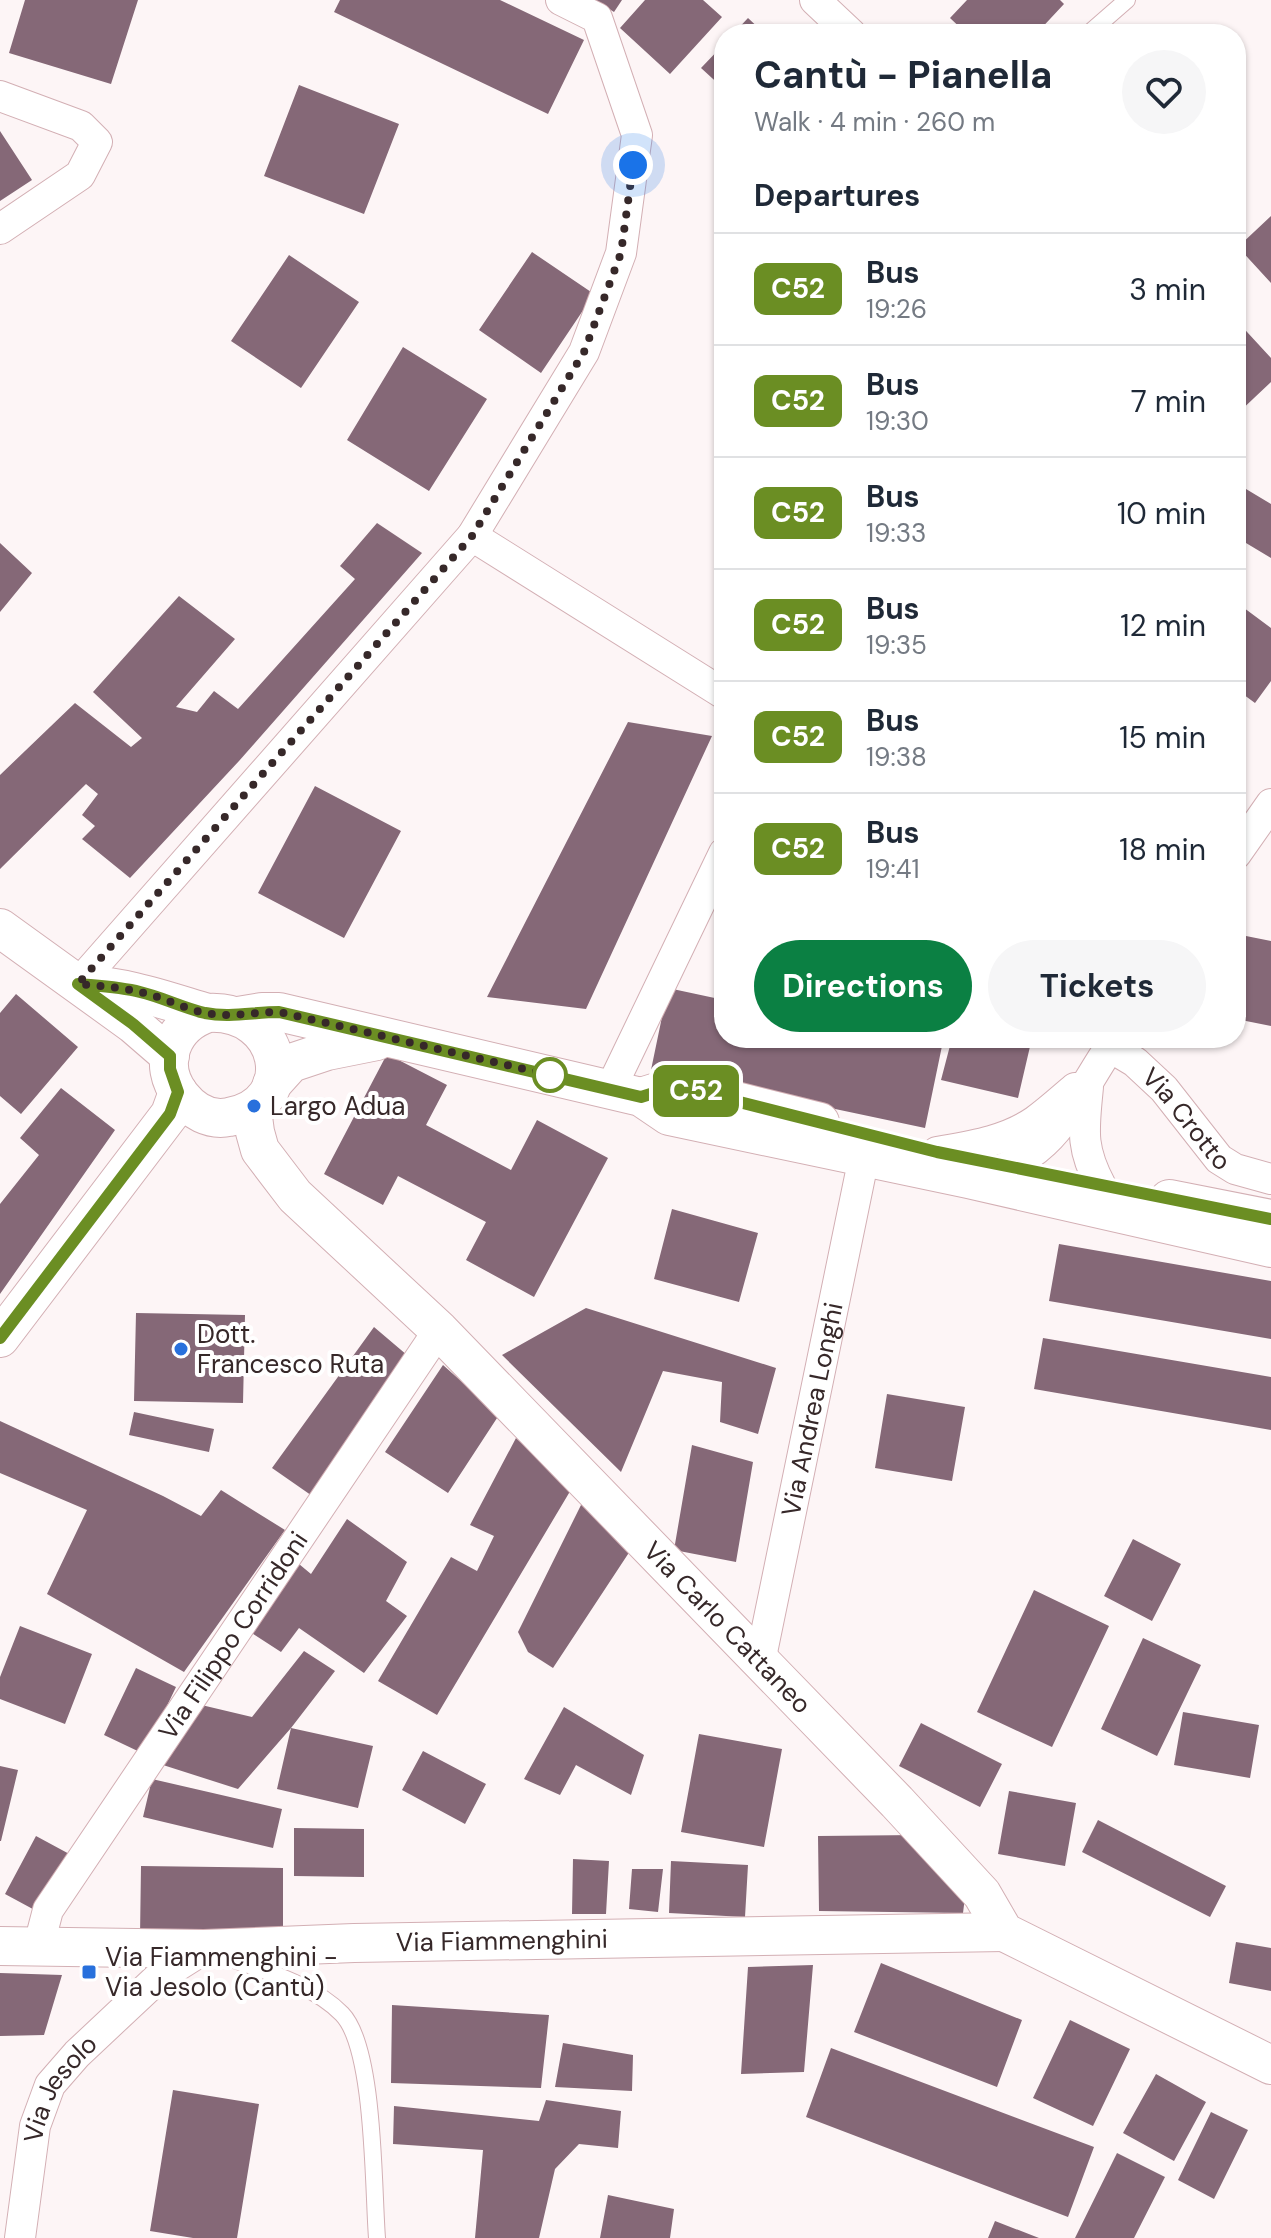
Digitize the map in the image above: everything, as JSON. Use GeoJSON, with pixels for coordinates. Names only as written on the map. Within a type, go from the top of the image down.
{"type":"FeatureCollection","features":[{"type":"Feature","properties":{"kind":"street"},"geometry":{"type":"LineString","coordinates":[[78,984],[472,536],[584,352],[621,253],[637,135],[597,18],[561,0]]}},
{"type":"Feature","properties":{"kind":"street"},"geometry":{"type":"LineString","coordinates":[[815,0],[840,24]]}},
{"type":"Feature","properties":{"kind":"street"},"geometry":{"type":"LineString","coordinates":[[0,96],[81,126],[97,142],[80,175],[0,229]]}},
{"type":"Feature","properties":{"kind":"street"},"geometry":{"type":"LineString","coordinates":[[472,536],[714,688]]}},
{"type":"Feature","properties":{"kind":"street"},"geometry":{"type":"LineString","coordinates":[[1246,840],[1271,804]]}},
{"type":"Feature","properties":{"kind":"street"},"geometry":{"type":"LineString","coordinates":[[626,1093],[714,877]]}},
{"type":"Feature","properties":{"kind":"street"},"geometry":{"type":"LineString","coordinates":[[0,928],[133,1024],[174,1074],[187,1104],[202,1115],[222,1119],[264,1097],[291,1063],[352,1045],[399,1039]]}},
{"type":"Feature","properties":{"kind":"street"},"geometry":{"type":"LineString","coordinates":[[78,984],[143,992],[223,1015],[264,1034],[275,1058],[264,1097]]}},
{"type":"Feature","properties":{"kind":"street"},"geometry":{"type":"LineString","coordinates":[[0,1338],[170,1114],[174,1074],[171,1044],[178,1033],[191,1021],[262,1012],[279,1012],[626,1093],[669,1116],[968,1179],[1271,1248]]}},
{"type":"Feature","properties":{"kind":"street"},"geometry":{"type":"LineString","coordinates":[[968,1179],[994,1174],[1033,1154],[1060,1128],[1109,1048]]}},
{"type":"Feature","properties":{"kind":"street","name":"Via Crotto"},"geometry":{"type":"LineString","coordinates":[[1120,1048],[1164,1089],[1219,1159],[1235,1169],[1271,1179]]}},
{"type":"Feature","properties":{"kind":"street"},"geometry":{"type":"LineString","coordinates":[[937,1152],[982,1144],[1018,1130],[1089,1077]]}},
{"type":"Feature","properties":{"kind":"street"},"geometry":{"type":"LineString","coordinates":[[1089,1077],[1084,1139],[1101,1186]]}},
{"type":"Feature","properties":{"kind":"street"},"geometry":{"type":"LineString","coordinates":[[626,1093],[676,1086],[937,1152],[1271,1219]]}},
{"type":"Feature","properties":{"kind":"street","name":"Via Carlo Cattaneo"},"geometry":{"type":"LineString","coordinates":[[264,1097],[253,1117],[260,1150],[295,1196],[439,1330],[955,1862],[982,1894],[1004,1932]]}},
{"type":"Feature","properties":{"kind":"street","name":"Via Andrea Longhi"},"geometry":{"type":"LineString","coordinates":[[760,1662],[864,1157]]}},
{"type":"Feature","properties":{"kind":"street","name":"Via Filippo Corridoni"},"geometry":{"type":"LineString","coordinates":[[45,1948],[43,1924],[48,1910],[439,1330]]}},
{"type":"Feature","properties":{"kind":"street"},"geometry":{"type":"LineString","coordinates":[[1004,1932],[1271,2065]]}},
{"type":"Feature","properties":{"kind":"street","name":"Via Fiammenghini"},"geometry":{"type":"LineString","coordinates":[[0,1946],[204,1949],[354,1943],[1004,1932]]}},
{"type":"Feature","properties":{"kind":"street","name":"Via Jesolo"},"geometry":{"type":"LineString","coordinates":[[20,2238],[35,2126],[50,2085],[77,2054],[158,1978],[204,1949]]}},
{"type":"Feature","properties":{"kind":"lane"},"geometry":{"type":"LineString","coordinates":[[1099,24],[1127,0]]}},
{"type":"Feature","properties":{"kind":"lane"},"geometry":{"type":"LineString","coordinates":[[204,1949],[301,1987],[344,2016],[361,2049],[366,2076],[377,2238]]}},
{"type":"Feature","properties":{"kind":"building"},"geometry":{"type":"Polygon","coordinates":[[[25,0],[138,0],[111,84],[9,53],[25,0]]]}},
{"type":"Feature","properties":{"kind":"building"},"geometry":{"type":"Polygon","coordinates":[[[340,0],[500,0],[584,40],[548,114],[334,12],[340,0]]]}},
{"type":"Feature","properties":{"kind":"building"},"geometry":{"type":"Polygon","coordinates":[[[595,0],[622,0],[614,12],[595,0]]]}},
{"type":"Feature","properties":{"kind":"building"},"geometry":{"type":"Polygon","coordinates":[[[645,0],[703,0],[722,17],[670,74],[620,28],[645,0]]]}},
{"type":"Feature","properties":{"kind":"building"},"geometry":{"type":"Polygon","coordinates":[[[967,0],[1060,0],[1064,4],[1045,24],[956,24],[950,18],[967,0]]]}},
{"type":"Feature","properties":{"kind":"building"},"geometry":{"type":"Polygon","coordinates":[[[714,54],[714,80],[701,68],[714,54]]]}},
{"type":"Feature","properties":{"kind":"building"},"geometry":{"type":"Polygon","coordinates":[[[299,85],[399,124],[364,214],[264,176],[299,85]]]}},
{"type":"Feature","properties":{"kind":"building"},"geometry":{"type":"Polygon","coordinates":[[[0,131],[32,180],[0,201],[0,131]]]}},
{"type":"Feature","properties":{"kind":"building"},"geometry":{"type":"Polygon","coordinates":[[[1271,216],[1271,283],[1246,256],[1246,239],[1271,216]]]}},
{"type":"Feature","properties":{"kind":"building"},"geometry":{"type":"Polygon","coordinates":[[[532,252],[594,294],[541,373],[479,330],[532,252]]]}},
{"type":"Feature","properties":{"kind":"building"},"geometry":{"type":"Polygon","coordinates":[[[289,255],[359,302],[301,388],[231,341],[289,255]]]}},
{"type":"Feature","properties":{"kind":"building"},"geometry":{"type":"Polygon","coordinates":[[[1246,331],[1271,358],[1271,382],[1246,406],[1246,331]]]}},
{"type":"Feature","properties":{"kind":"building"},"geometry":{"type":"Polygon","coordinates":[[[403,347],[487,399],[429,491],[347,440],[403,347]]]}},
{"type":"Feature","properties":{"kind":"building"},"geometry":{"type":"Polygon","coordinates":[[[1246,489],[1271,504],[1271,558],[1246,543],[1246,489]]]}},
{"type":"Feature","properties":{"kind":"building"},"geometry":{"type":"Polygon","coordinates":[[[377,523],[422,553],[239,761],[130,878],[82,839],[95,826],[82,815],[98,794],[86,784],[0,869],[0,775],[75,703],[131,747],[142,738],[93,692],[179,596],[235,639],[176,707],[197,712],[214,691],[238,709],[355,579],[340,566],[377,523]]]}},
{"type":"Feature","properties":{"kind":"building"},"geometry":{"type":"Polygon","coordinates":[[[0,543],[32,573],[0,612],[0,543]]]}},
{"type":"Feature","properties":{"kind":"building"},"geometry":{"type":"Polygon","coordinates":[[[1246,609],[1271,628],[1271,681],[1255,703],[1246,696],[1246,609]]]}},
{"type":"Feature","properties":{"kind":"building"},"geometry":{"type":"Polygon","coordinates":[[[628,722],[712,736],[586,1009],[487,997],[628,722]]]}},
{"type":"Feature","properties":{"kind":"building"},"geometry":{"type":"Polygon","coordinates":[[[315,786],[401,831],[344,938],[258,893],[315,786]]]}},
{"type":"Feature","properties":{"kind":"building"},"geometry":{"type":"Polygon","coordinates":[[[1246,936],[1271,941],[1271,1026],[1246,1021],[1246,936]]]}},
{"type":"Feature","properties":{"kind":"building"},"geometry":{"type":"Polygon","coordinates":[[[668,988],[714,998],[714,1048],[942,1048],[925,1128],[651,1070],[668,988]]]}},
{"type":"Feature","properties":{"kind":"building"},"geometry":{"type":"Polygon","coordinates":[[[16,994],[78,1047],[21,1114],[0,1096],[0,1013],[16,994]]]}},
{"type":"Feature","properties":{"kind":"building"},"geometry":{"type":"Polygon","coordinates":[[[949,1048],[1030,1048],[1018,1098],[941,1080],[949,1048]]]}},
{"type":"Feature","properties":{"kind":"building"},"geometry":{"type":"Polygon","coordinates":[[[387,1054],[447,1085],[426,1125],[511,1170],[537,1120],[608,1158],[534,1297],[466,1260],[486,1222],[398,1176],[383,1205],[324,1174],[387,1054]]]}},
{"type":"Feature","properties":{"kind":"building"},"geometry":{"type":"Polygon","coordinates":[[[61,1088],[115,1130],[0,1294],[0,1204],[39,1155],[20,1138],[61,1088]]]}},
{"type":"Feature","properties":{"kind":"building"},"geometry":{"type":"Polygon","coordinates":[[[672,1209],[758,1233],[739,1302],[654,1279],[672,1209]]]}},
{"type":"Feature","properties":{"kind":"building"},"geometry":{"type":"Polygon","coordinates":[[[1059,1244],[1271,1281],[1271,1339],[1049,1301],[1059,1244]]]}},
{"type":"Feature","properties":{"kind":"building"},"geometry":{"type":"Polygon","coordinates":[[[586,1308],[776,1368],[758,1434],[720,1422],[722,1382],[663,1371],[621,1472],[502,1355],[586,1308]]]}},
{"type":"Feature","properties":{"kind":"building"},"geometry":{"type":"Polygon","coordinates":[[[136,1313],[245,1315],[243,1403],[134,1401],[136,1313]]]}},
{"type":"Feature","properties":{"kind":"building"},"geometry":{"type":"Polygon","coordinates":[[[374,1327],[414,1361],[318,1500],[272,1468],[374,1327]]]}},
{"type":"Feature","properties":{"kind":"building"},"geometry":{"type":"Polygon","coordinates":[[[1043,1338],[1271,1377],[1271,1430],[1034,1389],[1043,1338]]]}},
{"type":"Feature","properties":{"kind":"building"},"geometry":{"type":"Polygon","coordinates":[[[443,1365],[499,1415],[448,1493],[385,1452],[443,1365]]]}},
{"type":"Feature","properties":{"kind":"building"},"geometry":{"type":"Polygon","coordinates":[[[887,1394],[965,1407],[952,1481],[875,1468],[887,1394]]]}},
{"type":"Feature","properties":{"kind":"building"},"geometry":{"type":"Polygon","coordinates":[[[134,1412],[214,1429],[209,1452],[129,1435],[134,1412]]]}},
{"type":"Feature","properties":{"kind":"building"},"geometry":{"type":"Polygon","coordinates":[[[0,1421],[201,1516],[221,1490],[285,1530],[184,1672],[47,1594],[87,1510],[0,1473],[0,1421]]]}},
{"type":"Feature","properties":{"kind":"building"},"geometry":{"type":"Polygon","coordinates":[[[516,1438],[572,1488],[437,1715],[378,1681],[451,1557],[477,1571],[494,1536],[470,1525],[516,1438]]]}},
{"type":"Feature","properties":{"kind":"building"},"geometry":{"type":"Polygon","coordinates":[[[692,1445],[753,1462],[736,1562],[674,1550],[692,1445]]]}},
{"type":"Feature","properties":{"kind":"building"},"geometry":{"type":"Polygon","coordinates":[[[582,1503],[632,1548],[553,1668],[528,1652],[518,1632],[582,1503]]]}},
{"type":"Feature","properties":{"kind":"building"},"geometry":{"type":"Polygon","coordinates":[[[347,1519],[407,1562],[386,1601],[407,1616],[364,1673],[299,1628],[281,1652],[250,1632],[299,1564],[311,1574],[347,1519]]]}},
{"type":"Feature","properties":{"kind":"building"},"geometry":{"type":"Polygon","coordinates":[[[1133,1539],[1181,1564],[1152,1621],[1104,1596],[1133,1539]]]}},
{"type":"Feature","properties":{"kind":"building"},"geometry":{"type":"Polygon","coordinates":[[[1034,1590],[1109,1626],[1052,1747],[977,1712],[1034,1590]]]}},
{"type":"Feature","properties":{"kind":"building"},"geometry":{"type":"Polygon","coordinates":[[[20,1626],[92,1654],[65,1724],[0,1699],[0,1677],[20,1626]]]}},
{"type":"Feature","properties":{"kind":"building"},"geometry":{"type":"Polygon","coordinates":[[[1143,1638],[1201,1665],[1157,1756],[1101,1729],[1143,1638]]]}},
{"type":"Feature","properties":{"kind":"building"},"geometry":{"type":"Polygon","coordinates":[[[304,1651],[335,1671],[238,1789],[163,1765],[193,1703],[252,1717],[304,1651]]]}},
{"type":"Feature","properties":{"kind":"building"},"geometry":{"type":"Polygon","coordinates":[[[136,1668],[176,1687],[144,1754],[104,1735],[136,1668]]]}},
{"type":"Feature","properties":{"kind":"building"},"geometry":{"type":"Polygon","coordinates":[[[564,1707],[644,1755],[631,1795],[576,1765],[560,1795],[524,1779],[564,1707]]]}},
{"type":"Feature","properties":{"kind":"building"},"geometry":{"type":"Polygon","coordinates":[[[1183,1712],[1259,1725],[1250,1778],[1174,1765],[1183,1712]]]}},
{"type":"Feature","properties":{"kind":"building"},"geometry":{"type":"Polygon","coordinates":[[[921,1723],[1002,1764],[980,1807],[899,1766],[921,1723]]]}},
{"type":"Feature","properties":{"kind":"building"},"geometry":{"type":"Polygon","coordinates":[[[291,1728],[373,1746],[358,1808],[277,1789],[291,1728]]]}},
{"type":"Feature","properties":{"kind":"building"},"geometry":{"type":"Polygon","coordinates":[[[699,1734],[782,1749],[764,1847],[681,1832],[699,1734]]]}},
{"type":"Feature","properties":{"kind":"building"},"geometry":{"type":"Polygon","coordinates":[[[423,1751],[486,1784],[465,1824],[402,1790],[423,1751]]]}},
{"type":"Feature","properties":{"kind":"building"},"geometry":{"type":"Polygon","coordinates":[[[0,1766],[18,1770],[1,1841],[0,1841],[0,1766]]]}},
{"type":"Feature","properties":{"kind":"building"},"geometry":{"type":"Polygon","coordinates":[[[152,1779],[282,1809],[273,1848],[143,1817],[152,1779]]]}},
{"type":"Feature","properties":{"kind":"building"},"geometry":{"type":"Polygon","coordinates":[[[1009,1791],[1076,1803],[1065,1866],[998,1854],[1009,1791]]]}},
{"type":"Feature","properties":{"kind":"building"},"geometry":{"type":"Polygon","coordinates":[[[1098,1820],[1226,1886],[1210,1917],[1082,1852],[1098,1820]]]}},
{"type":"Feature","properties":{"kind":"building"},"geometry":{"type":"Polygon","coordinates":[[[294,1828],[364,1829],[364,1877],[294,1876],[294,1828]]]}},
{"type":"Feature","properties":{"kind":"building"},"geometry":{"type":"Polygon","coordinates":[[[918,1835],[966,1889],[963,1913],[819,1911],[818,1836],[918,1835]]]}},
{"type":"Feature","properties":{"kind":"building"},"geometry":{"type":"Polygon","coordinates":[[[36,1836],[73,1856],[42,1914],[5,1894],[36,1836]]]}},
{"type":"Feature","properties":{"kind":"building"},"geometry":{"type":"Polygon","coordinates":[[[573,1859],[609,1861],[606,1914],[572,1914],[573,1859]]]}},
{"type":"Feature","properties":{"kind":"building"},"geometry":{"type":"Polygon","coordinates":[[[671,1861],[748,1865],[745,1917],[669,1913],[671,1861]]]}},
{"type":"Feature","properties":{"kind":"building"},"geometry":{"type":"Polygon","coordinates":[[[141,1866],[283,1868],[283,1938],[140,1936],[141,1866]]]}},
{"type":"Feature","properties":{"kind":"building"},"geometry":{"type":"Polygon","coordinates":[[[632,1869],[663,1869],[658,1912],[629,1909],[632,1869]]]}},
{"type":"Feature","properties":{"kind":"building"},"geometry":{"type":"Polygon","coordinates":[[[1236,1942],[1271,1948],[1271,1991],[1229,1983],[1236,1942]]]}},
{"type":"Feature","properties":{"kind":"building"},"geometry":{"type":"Polygon","coordinates":[[[881,1963],[1022,2020],[997,2087],[854,2032],[881,1963]]]}},
{"type":"Feature","properties":{"kind":"building"},"geometry":{"type":"Polygon","coordinates":[[[813,1965],[804,2072],[741,2074],[748,1967],[813,1965]]]}},
{"type":"Feature","properties":{"kind":"building"},"geometry":{"type":"Polygon","coordinates":[[[0,1973],[62,1975],[44,2035],[0,2036],[0,1973]]]}},
{"type":"Feature","properties":{"kind":"building"},"geometry":{"type":"Polygon","coordinates":[[[392,2005],[549,2015],[541,2088],[391,2083],[392,2005]]]}},
{"type":"Feature","properties":{"kind":"building"},"geometry":{"type":"Polygon","coordinates":[[[1070,2020],[1130,2049],[1093,2126],[1033,2098],[1070,2020]]]}},
{"type":"Feature","properties":{"kind":"building"},"geometry":{"type":"Polygon","coordinates":[[[563,2043],[633,2055],[632,2091],[555,2087],[563,2043]]]}},
{"type":"Feature","properties":{"kind":"building"},"geometry":{"type":"Polygon","coordinates":[[[831,2048],[1094,2147],[1068,2217],[806,2117],[831,2048]]]}},
{"type":"Feature","properties":{"kind":"building"},"geometry":{"type":"Polygon","coordinates":[[[1156,2074],[1206,2102],[1174,2161],[1123,2133],[1156,2074]]]}},
{"type":"Feature","properties":{"kind":"building"},"geometry":{"type":"Polygon","coordinates":[[[173,2090],[259,2104],[237,2238],[193,2238],[150,2231],[173,2090]]]}},
{"type":"Feature","properties":{"kind":"building"},"geometry":{"type":"Polygon","coordinates":[[[546,2100],[621,2111],[618,2148],[579,2144],[555,2169],[539,2238],[475,2238],[483,2150],[393,2144],[394,2106],[539,2121],[546,2100]]]}},
{"type":"Feature","properties":{"kind":"building"},"geometry":{"type":"Polygon","coordinates":[[[1211,2112],[1248,2130],[1214,2199],[1178,2180],[1211,2112]]]}},
{"type":"Feature","properties":{"kind":"building"},"geometry":{"type":"Polygon","coordinates":[[[1117,2153],[1165,2177],[1134,2238],[1075,2238],[1117,2153]]]}},
{"type":"Feature","properties":{"kind":"building"},"geometry":{"type":"Polygon","coordinates":[[[608,2195],[674,2209],[670,2238],[600,2238],[608,2195]]]}},
{"type":"Feature","properties":{"kind":"building"},"geometry":{"type":"Polygon","coordinates":[[[995,2221],[1039,2238],[988,2238],[995,2221]]]}},
{"type":"Feature","properties":{"kind":"bus line","name":"C52"},"geometry":{"type":"LineString","coordinates":[[0,1338],[170,1114],[178,1092],[170,1069],[170,1056],[78,984],[143,992],[208,1013],[238,1016],[279,1012],[641,1097],[676,1086],[937,1152],[1271,1219]]}},
{"type":"Feature","properties":{"kind":"place","name":"Largo Adua"},"geometry":{"type":"Point","coordinates":[254,1106]}},
{"type":"Feature","properties":{"kind":"place","name":"Dott. Francesco Ruta"},"geometry":{"type":"Point","coordinates":[181,1349]}},
{"type":"Feature","properties":{"kind":"place","name":"Via Fiammenghini - Via Jesolo (Cantù)"},"geometry":{"type":"Point","coordinates":[89,1972]}},
{"type":"Feature","properties":{"kind":"route"},"geometry":{"type":"LineString","coordinates":[[550,1075],[279,1012],[238,1016],[208,1013],[143,992],[78,984],[472,536],[584,352],[621,253],[633,165]]}}]}
